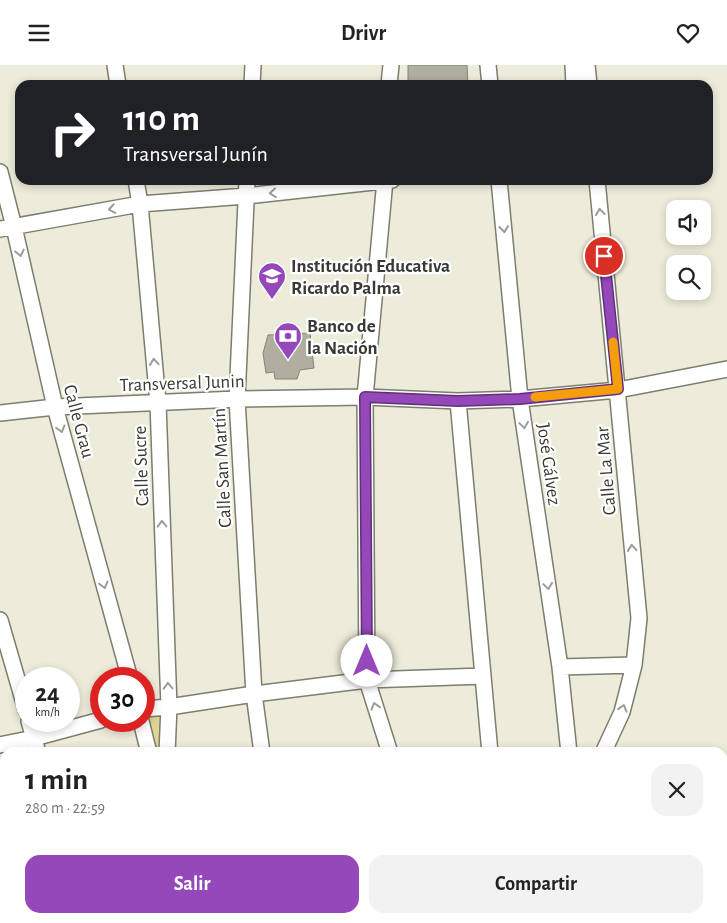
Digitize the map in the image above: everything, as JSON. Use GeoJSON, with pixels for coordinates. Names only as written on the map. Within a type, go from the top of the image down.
{"type":"FeatureCollection","features":[{"type":"Feature","properties":{"kind":"street"},"geometry":{"type":"LineString","coordinates":[[115,65],[117,80]]}},
{"type":"Feature","properties":{"kind":"street"},"geometry":{"type":"LineString","coordinates":[[252,80],[253,65]]}},
{"type":"Feature","properties":{"kind":"street"},"geometry":{"type":"LineString","coordinates":[[389,80],[390,65]]}},
{"type":"Feature","properties":{"kind":"street"},"geometry":{"type":"LineString","coordinates":[[488,65],[490,80]]}},
{"type":"Feature","properties":{"kind":"street"},"geometry":{"type":"LineString","coordinates":[[573,65],[574,80]]}},
{"type":"Feature","properties":{"kind":"street"},"geometry":{"type":"LineString","coordinates":[[587,65],[588,80]]}},
{"type":"Feature","properties":{"kind":"street","name":"Calle Grau"},"geometry":{"type":"LineString","coordinates":[[0,172],[7,228],[127,667]]}},
{"type":"Feature","properties":{"kind":"street","name":"Calle Sucre"},"geometry":{"type":"LineString","coordinates":[[137,185],[158,403],[169,707],[168,747]]}},
{"type":"Feature","properties":{"kind":"street","name":"Calle San Martín"},"geometry":{"type":"LineString","coordinates":[[247,185],[238,399],[254,694],[261,747]]}},
{"type":"Feature","properties":{"kind":"street"},"geometry":{"type":"LineString","coordinates":[[7,228],[140,204],[246,196],[342,185]]}},
{"type":"Feature","properties":{"kind":"street"},"geometry":{"type":"LineString","coordinates":[[385,185],[365,397],[367,679],[388,747]]}},
{"type":"Feature","properties":{"kind":"street","name":"José Gálvez"},"geometry":{"type":"LineString","coordinates":[[499,185],[520,399],[560,667],[568,747]]}},
{"type":"Feature","properties":{"kind":"street","name":"Calle La Mar"},"geometry":{"type":"LineString","coordinates":[[598,185],[639,618],[634,665],[622,712],[606,747]]}},
{"type":"Feature","properties":{"kind":"street","name":"Transversal Junin"},"geometry":{"type":"LineString","coordinates":[[0,413],[55,407],[238,399],[365,397],[458,401],[520,399],[618,389],[727,369]]}},
{"type":"Feature","properties":{"kind":"street"},"geometry":{"type":"LineString","coordinates":[[458,401],[489,747]]}},
{"type":"Feature","properties":{"kind":"street"},"geometry":{"type":"LineString","coordinates":[[0,620],[15,672]]}},
{"type":"Feature","properties":{"kind":"street"},"geometry":{"type":"LineString","coordinates":[[560,667],[634,665]]}},
{"type":"Feature","properties":{"kind":"street"},"geometry":{"type":"LineString","coordinates":[[155,708],[367,679],[483,676]]}},
{"type":"Feature","properties":{"kind":"street"},"geometry":{"type":"LineString","coordinates":[[0,745],[36,745],[90,724]]}},
{"type":"Feature","properties":{"kind":"street"},"geometry":{"type":"LineString","coordinates":[[32,732],[36,745]]}},
{"type":"Feature","properties":{"kind":"street"},"geometry":{"type":"LineString","coordinates":[[144,732],[148,747]]}},
{"type":"Feature","properties":{"kind":"shaded area"},"geometry":{"type":"Polygon","coordinates":[[[155,714],[161,715],[163,721],[163,747],[154,747],[150,732],[155,732],[155,714]]]}},
{"type":"Feature","properties":{"kind":"building"},"geometry":{"type":"Polygon","coordinates":[[[408,65],[467,65],[468,80],[408,80],[408,65]]]}},
{"type":"Feature","properties":{"kind":"building","name":"Banco de la Nación"},"geometry":{"type":"Polygon","coordinates":[[[310,333],[314,368],[300,370],[297,379],[275,379],[274,372],[266,373],[263,353],[268,335],[310,333]]]}},
{"type":"Feature","properties":{"kind":"slow traffic"},"geometry":{"type":"LineString","coordinates":[[535,397],[618,389],[613,342]]}},
{"type":"Feature","properties":{"kind":"place","name":"Institución Educativa Ricardo Palma"},"geometry":{"type":"Point","coordinates":[272,300]}},
{"type":"Feature","properties":{"kind":"place","name":"Banco de la Nación"},"geometry":{"type":"Point","coordinates":[288,360]}},
{"type":"Feature","properties":{"kind":"route"},"geometry":{"type":"LineString","coordinates":[[367,661],[365,397],[458,401],[520,399],[618,389],[604,256]]}}]}
